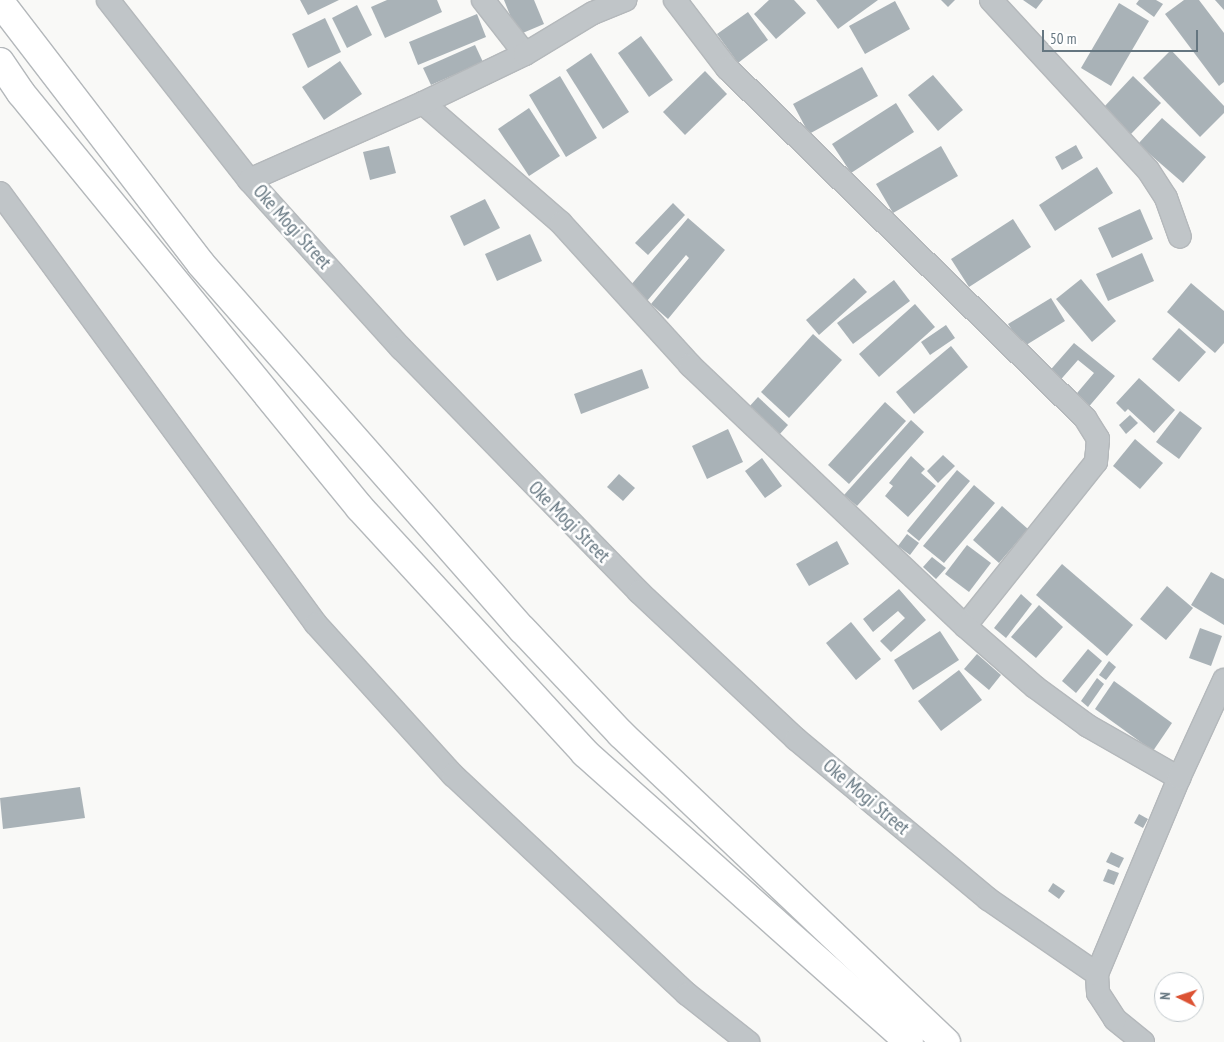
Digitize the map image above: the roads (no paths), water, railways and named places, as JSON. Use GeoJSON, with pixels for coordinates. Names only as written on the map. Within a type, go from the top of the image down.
{"type":"FeatureCollection","features":[{"type":"Feature","properties":{"kind":"highway"},"geometry":{"type":"LineString","coordinates":[[0,2],[201,264],[523,630],[621,734],[946,1042]]}},
{"type":"Feature","properties":{"kind":"highway"},"geometry":{"type":"LineString","coordinates":[[0,62],[21,93],[360,508],[585,753],[909,1042]]}},
{"type":"Feature","properties":{"kind":"street","name":"Oke Mogi Street"},"geometry":{"type":"LineString","coordinates":[[108,0],[250,180],[483,434],[689,639],[796,739],[988,899],[1098,974]]}},
{"type":"Feature","properties":{"kind":"street"},"geometry":{"type":"LineString","coordinates":[[483,0],[524,54]]}},
{"type":"Feature","properties":{"kind":"street"},"geometry":{"type":"LineString","coordinates":[[250,180],[423,103],[524,54],[593,13],[625,0]]}},
{"type":"Feature","properties":{"kind":"street"},"geometry":{"type":"LineString","coordinates":[[675,0],[727,68],[1085,418],[1098,439],[1096,462],[965,626]]}},
{"type":"Feature","properties":{"kind":"street"},"geometry":{"type":"LineString","coordinates":[[991,0],[1148,170],[1166,198],[1180,237]]}},
{"type":"Feature","properties":{"kind":"street"},"geometry":{"type":"LineString","coordinates":[[423,103],[561,223],[690,365],[965,626],[1035,687],[1088,726],[1179,778]]}},
{"type":"Feature","properties":{"kind":"street"},"geometry":{"type":"LineString","coordinates":[[0,193],[316,624],[453,775],[687,994],[748,1042]]}},
{"type":"Feature","properties":{"kind":"street"},"geometry":{"type":"LineString","coordinates":[[1143,1042],[1115,1019],[1098,993],[1098,974],[1179,778],[1224,680]]}}]}
